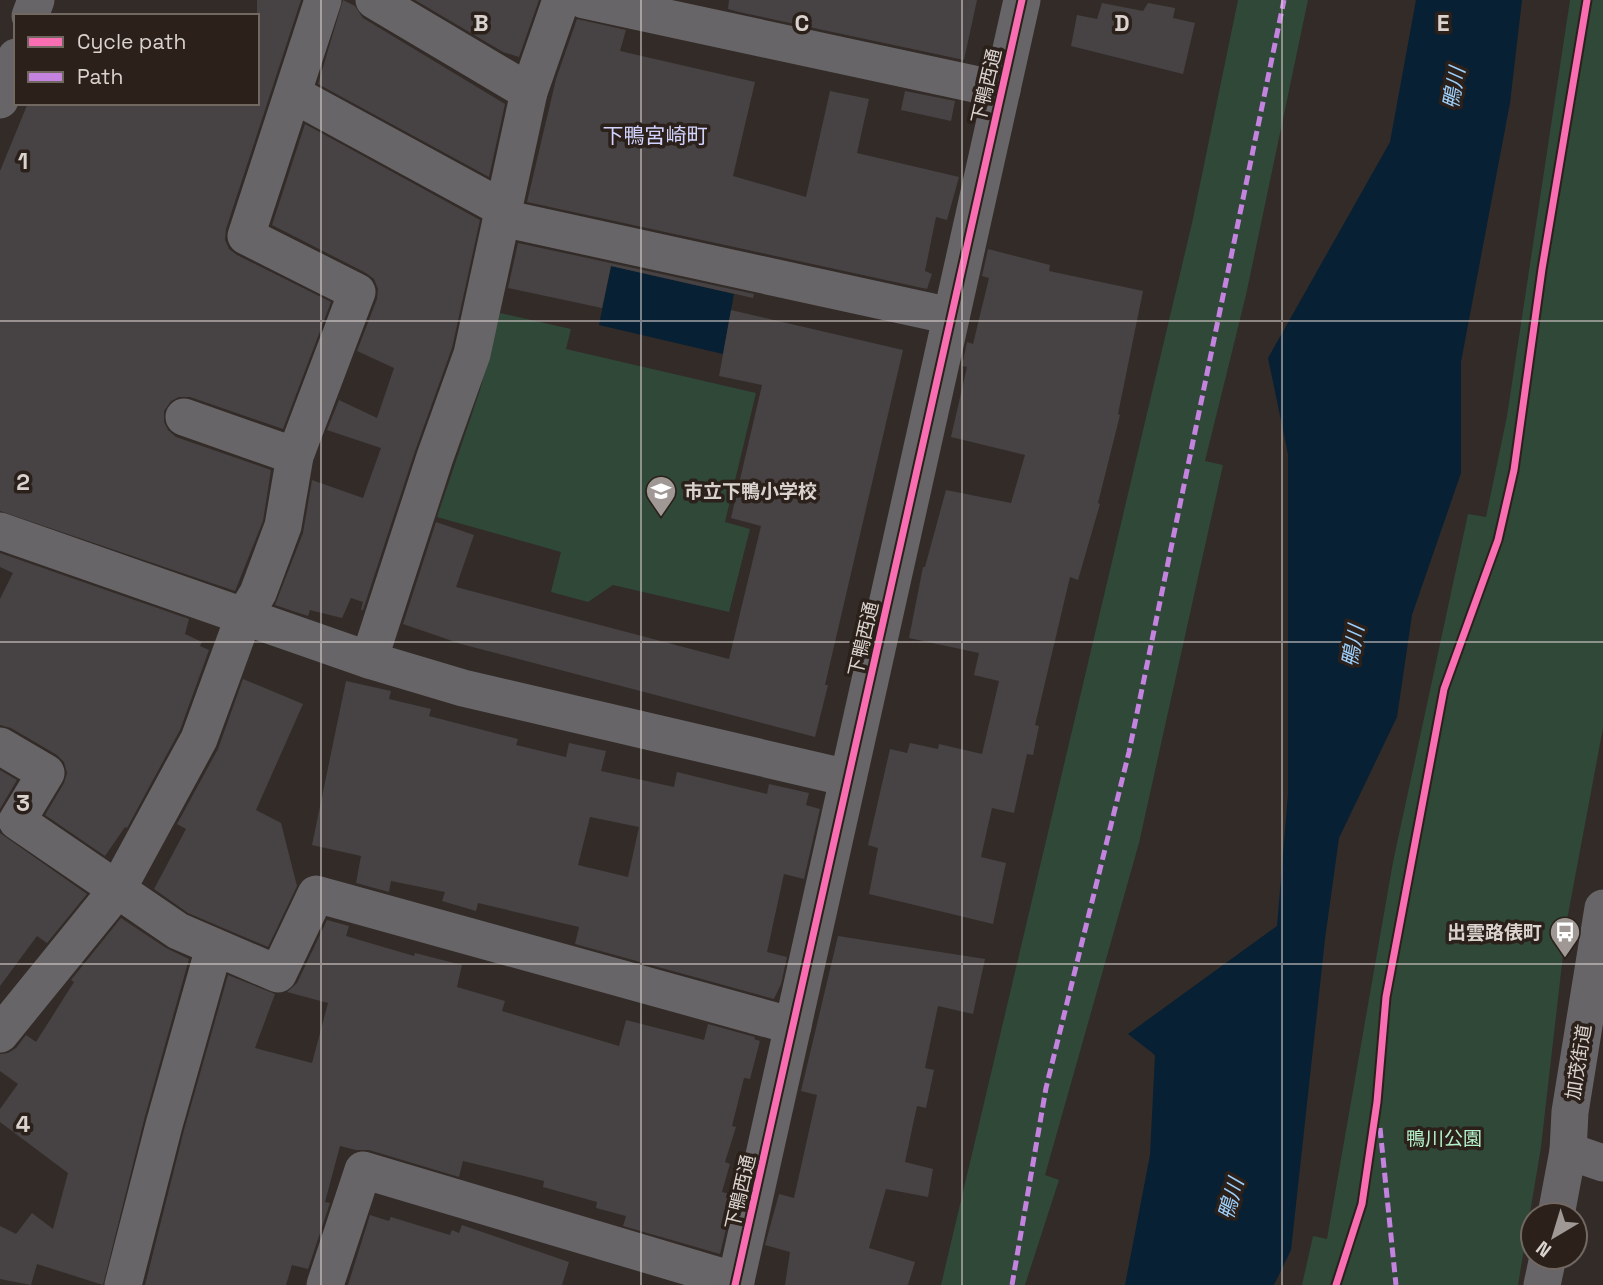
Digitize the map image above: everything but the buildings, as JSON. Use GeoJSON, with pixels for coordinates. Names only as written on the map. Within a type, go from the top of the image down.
{"type":"FeatureCollection","features":[{"type":"Feature","properties":{"kind":"street"},"geometry":{"type":"LineString","coordinates":[[0,1034],[117,890],[199,739],[244,617],[258,593],[283,526],[295,456],[357,292],[246,236],[323,0]]}},
{"type":"Feature","properties":{"kind":"street"},"geometry":{"type":"LineString","coordinates":[[374,0],[529,92]]}},
{"type":"Feature","properties":{"kind":"street"},"geometry":{"type":"LineString","coordinates":[[369,660],[435,457],[472,354],[529,92],[561,0]]}},
{"type":"Feature","properties":{"kind":"street"},"geometry":{"type":"LineString","coordinates":[[584,0],[1002,90]]}},
{"type":"Feature","properties":{"kind":"street","name":"下鴨西通"},"geometry":{"type":"LineString","coordinates":[[736,1283],[1022,0]]}},
{"type":"Feature","properties":{"kind":"street"},"geometry":{"type":"LineString","coordinates":[[0,100],[14,62]]}},
{"type":"Feature","properties":{"kind":"street"},"geometry":{"type":"LineString","coordinates":[[293,94],[503,213],[951,316]]}},
{"type":"Feature","properties":{"kind":"street"},"geometry":{"type":"LineString","coordinates":[[184,417],[295,456]]}},
{"type":"Feature","properties":{"kind":"street"},"geometry":{"type":"LineString","coordinates":[[0,531],[369,660],[463,688],[848,778]]}},
{"type":"Feature","properties":{"kind":"street"},"geometry":{"type":"LineString","coordinates":[[0,746],[46,774],[17,821],[178,931],[278,974],[316,894],[793,1026]]}},
{"type":"Feature","properties":{"kind":"street","name":"加茂街道"},"geometry":{"type":"LineString","coordinates":[[1559,1201],[1568,1152],[1570,1112],[1603,908]]}},
{"type":"Feature","properties":{"kind":"street"},"geometry":{"type":"LineString","coordinates":[[123,1285],[164,1125],[214,948]]}},
{"type":"Feature","properties":{"kind":"street"},"geometry":{"type":"LineString","coordinates":[[1568,1152],[1603,1163]]}},
{"type":"Feature","properties":{"kind":"street"},"geometry":{"type":"LineString","coordinates":[[325,1285],[363,1170],[736,1283]]}},
{"type":"Feature","properties":{"kind":"green space"},"geometry":{"type":"Polygon","coordinates":[[[1238,0],[1308,0],[1246,295],[1205,461],[1223,465],[1139,843],[1045,1175],[1059,1180],[1025,1285],[941,1285],[1192,223],[1238,0]]]}},
{"type":"Feature","properties":{"kind":"green space","name":"鴨川公園"},"geometry":{"type":"Polygon","coordinates":[[[1570,0],[1603,0],[1603,728],[1567,920],[1541,1147],[1532,1201],[1519,1201],[1520,1271],[1518,1285],[1302,1285],[1313,1236],[1327,1239],[1393,862],[1468,514],[1486,517],[1507,416],[1570,0]]]}},
{"type":"Feature","properties":{"kind":"green space"},"geometry":{"type":"Polygon","coordinates":[[[500,313],[571,329],[566,349],[756,393],[725,522],[750,529],[729,612],[613,585],[588,602],[551,592],[561,552],[437,517],[480,390],[500,313]]]}},
{"type":"Feature","properties":{"kind":"water","name":"鴨川"},"geometry":{"type":"Polygon","coordinates":[[[1416,0],[1522,0],[1510,103],[1461,362],[1461,473],[1412,615],[1397,717],[1339,838],[1325,939],[1291,1250],[1274,1285],[1125,1285],[1150,1155],[1155,1055],[1128,1034],[1277,926],[1288,794],[1288,454],[1268,358],[1390,142],[1416,0]]]}},
{"type":"Feature","properties":{"kind":"water"},"geometry":{"type":"Polygon","coordinates":[[[611,266],[734,294],[723,354],[599,325],[611,266]]]}},
{"type":"Feature","properties":{"kind":"marked path"},"geometry":{"type":"LineString","coordinates":[[1012,1285],[1046,1088],[1129,752],[1284,0]]}},
{"type":"Feature","properties":{"kind":"marked path"},"geometry":{"type":"LineString","coordinates":[[1380,1128],[1396,1285]]}},
{"type":"Feature","properties":{"kind":"cycle path"},"geometry":{"type":"LineString","coordinates":[[735,1285],[1022,0]]}},
{"type":"Feature","properties":{"kind":"cycle path"},"geometry":{"type":"LineString","coordinates":[[1336,1285],[1362,1204],[1377,1102],[1386,997],[1444,689],[1498,540],[1514,470],[1542,269],[1587,0]]}},
{"type":"Feature","properties":{"kind":"place","name":"市立下鴨小学校"},"geometry":{"type":"Point","coordinates":[661,518]}},
{"type":"Feature","properties":{"kind":"place","name":"出雲路俵町"},"geometry":{"type":"Point","coordinates":[1565,959]}},
{"type":"Feature","properties":{"kind":"district","name":"下鴨宮崎町"},"geometry":{"type":"Point","coordinates":[655,136]}}]}
